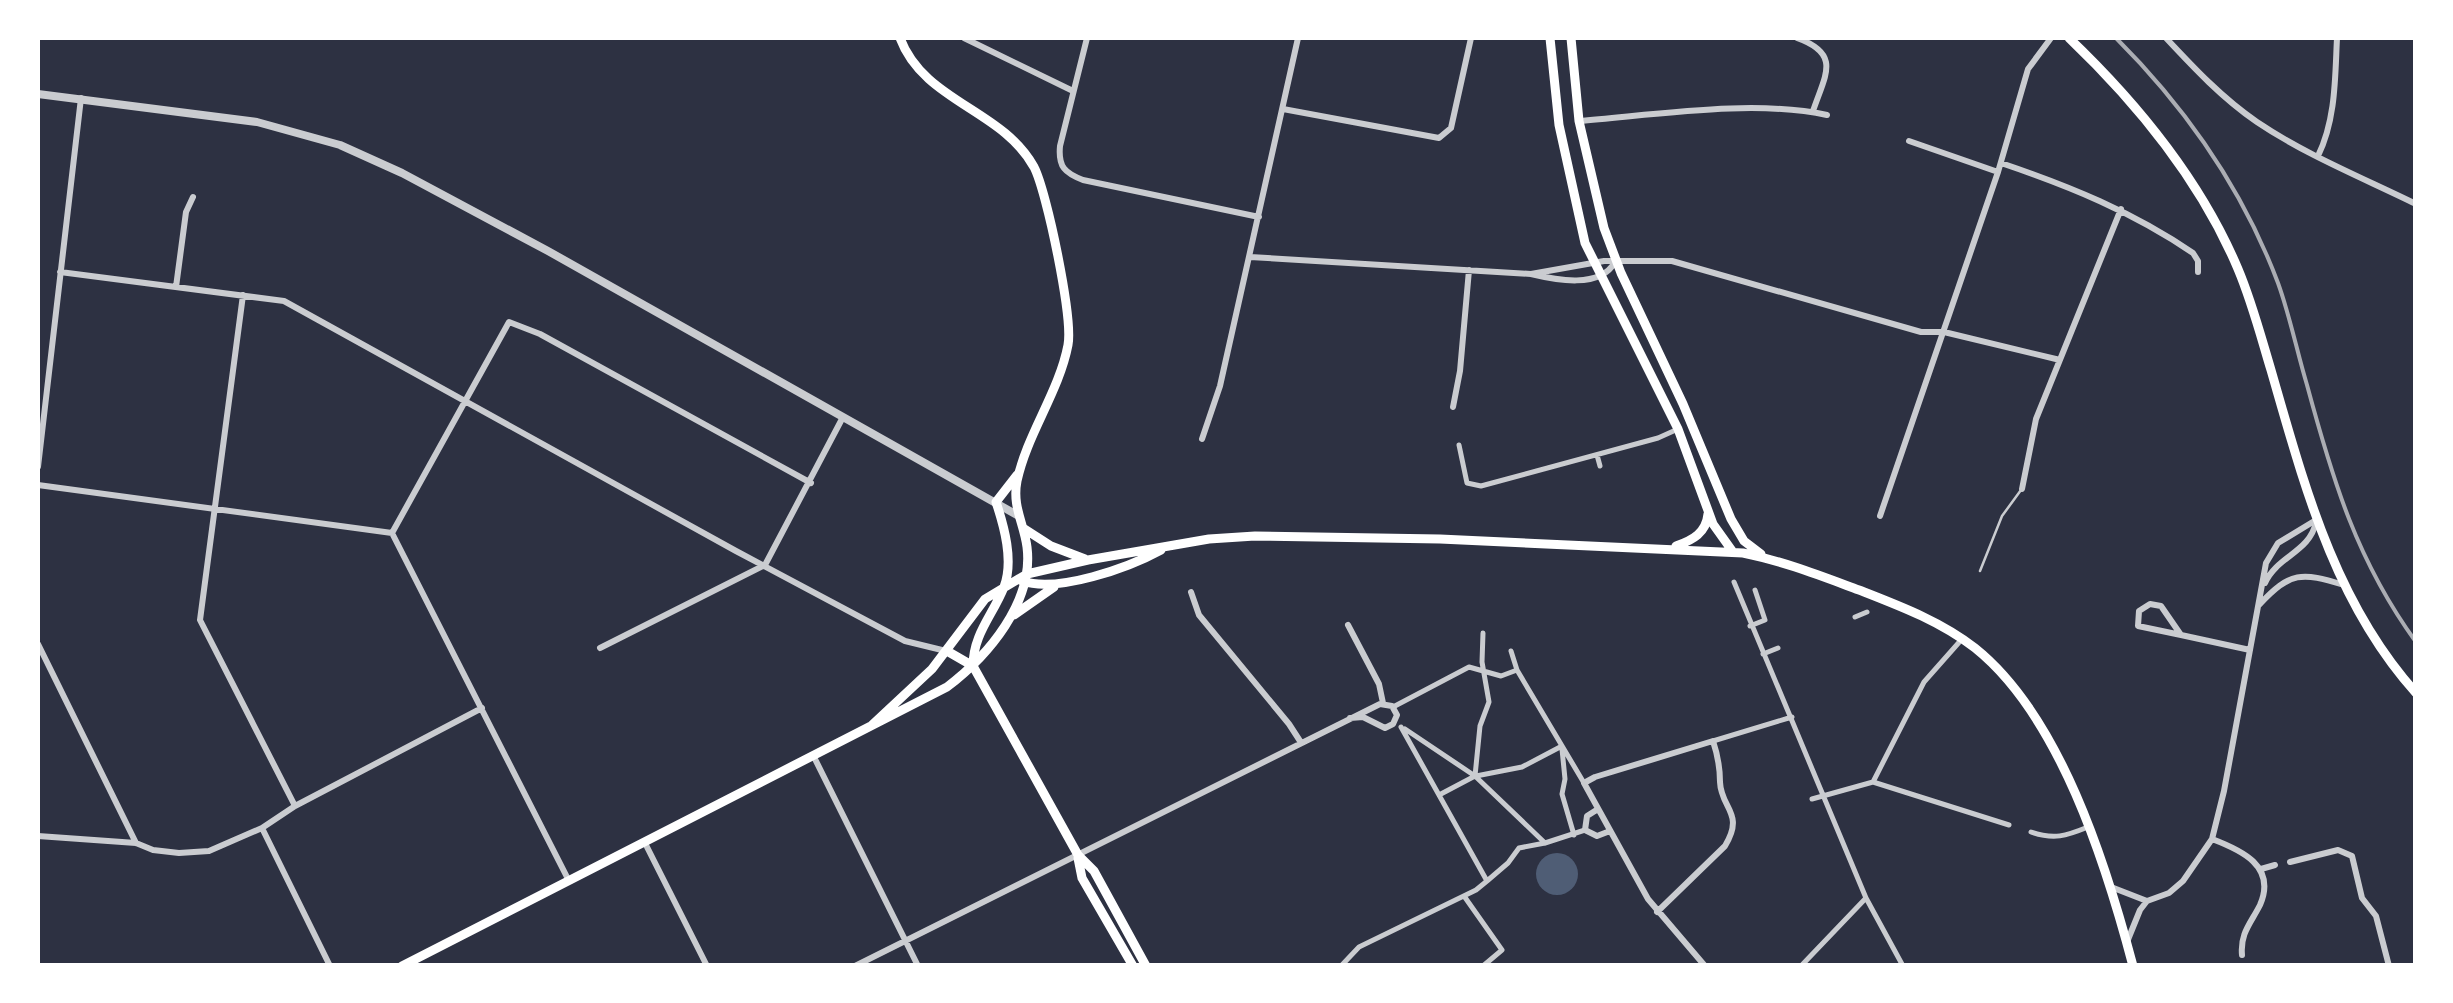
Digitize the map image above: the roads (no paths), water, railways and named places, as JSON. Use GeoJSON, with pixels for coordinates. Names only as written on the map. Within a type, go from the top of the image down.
{"type":"FeatureCollection","features":[{"type":"Feature","properties":{"kind":"main road"},"geometry":{"type":"LineString","coordinates":[[900,38],[909,60],[921,74],[998,128],[1028,157],[1045,192],[1068,332],[1066,352],[1020,472],[1015,498],[1028,556],[1008,620]]}},
{"type":"Feature","properties":{"kind":"main road"},"geometry":{"type":"LineString","coordinates":[[1550,38],[1559,125],[1592,262],[1678,429],[1708,513],[1723,542],[1733,552]]}},
{"type":"Feature","properties":{"kind":"main road"},"geometry":{"type":"LineString","coordinates":[[1571,38],[1579,121],[1604,228],[1616,260],[1731,519],[1744,541],[1768,558]]}},
{"type":"Feature","properties":{"kind":"main road"},"geometry":{"type":"LineString","coordinates":[[2069,38],[2151,128],[2230,250],[2249,297],[2316,520],[2344,585],[2377,643],[2416,693]]}},
{"type":"Feature","properties":{"kind":"main road"},"geometry":{"type":"LineString","coordinates":[[1559,125],[1579,121]]}},
{"type":"Feature","properties":{"kind":"main road"},"geometry":{"type":"LineString","coordinates":[[973,666],[974,644],[1005,586],[1007,565],[996,502],[1020,472]]}},
{"type":"Feature","properties":{"kind":"main road"},"geometry":{"type":"LineString","coordinates":[[1669,549],[1700,534],[1708,513]]}},
{"type":"Feature","properties":{"kind":"main road"},"geometry":{"type":"LineString","coordinates":[[1705,551],[1728,536],[1731,519]]}},
{"type":"Feature","properties":{"kind":"main road"},"geometry":{"type":"LineString","coordinates":[[1023,528],[1051,546],[1088,560]]}},
{"type":"Feature","properties":{"kind":"main road"},"geometry":{"type":"LineString","coordinates":[[986,600],[1023,578],[1088,560],[1172,544],[1255,536],[1440,538],[1733,552],[1768,558],[1910,610],[1962,640],[2002,673],[2024,700],[2058,758],[2110,886],[2133,966]]}},
{"type":"Feature","properties":{"kind":"main road"},"geometry":{"type":"LineString","coordinates":[[1007,565],[1023,578],[1047,586],[1120,568],[1172,544]]}},
{"type":"Feature","properties":{"kind":"main road"},"geometry":{"type":"LineString","coordinates":[[872,725],[947,651],[1007,565]]}},
{"type":"Feature","properties":{"kind":"main road"},"geometry":{"type":"LineString","coordinates":[[402,966],[948,686],[973,666],[1008,620],[1059,583]]}},
{"type":"Feature","properties":{"kind":"main road"},"geometry":{"type":"LineString","coordinates":[[947,651],[973,666],[1078,855],[1094,871],[1146,966]]}},
{"type":"Feature","properties":{"kind":"main road"},"geometry":{"type":"LineString","coordinates":[[1078,855],[1082,878],[1133,966]]}},
{"type":"Feature","properties":{"kind":"street"},"geometry":{"type":"LineString","coordinates":[[964,38],[1073,92]]}},
{"type":"Feature","properties":{"kind":"street"},"geometry":{"type":"LineString","coordinates":[[1087,38],[1060,146],[1060,165],[1083,180],[1258,217]]}},
{"type":"Feature","properties":{"kind":"street"},"geometry":{"type":"LineString","coordinates":[[1202,438],[1216,399],[1298,38]]}},
{"type":"Feature","properties":{"kind":"street"},"geometry":{"type":"LineString","coordinates":[[1283,110],[1439,138],[1450,128],[1472,38]]}},
{"type":"Feature","properties":{"kind":"street"},"geometry":{"type":"LineString","coordinates":[[1797,38],[1815,44],[1826,55],[1827,69],[1813,111]]}},
{"type":"Feature","properties":{"kind":"street"},"geometry":{"type":"LineString","coordinates":[[1880,516],[2001,163],[2028,69],[2050,38]]}},
{"type":"Feature","properties":{"kind":"street"},"geometry":{"type":"LineString","coordinates":[[2166,38],[2228,100],[2288,141],[2416,204]]}},
{"type":"Feature","properties":{"kind":"street"},"geometry":{"type":"LineString","coordinates":[[2318,156],[2333,102],[2337,38]]}},
{"type":"Feature","properties":{"kind":"street"},"geometry":{"type":"LineString","coordinates":[[38,94],[258,122],[340,145],[402,172],[548,251],[1017,515]]}},
{"type":"Feature","properties":{"kind":"street"},"geometry":{"type":"LineString","coordinates":[[38,467],[81,98]]}},
{"type":"Feature","properties":{"kind":"street"},"geometry":{"type":"LineString","coordinates":[[1579,121],[1708,111],[1827,114]]}},
{"type":"Feature","properties":{"kind":"street"},"geometry":{"type":"LineString","coordinates":[[1909,142],[1998,172]]}},
{"type":"Feature","properties":{"kind":"street"},"geometry":{"type":"LineString","coordinates":[[2001,163],[2120,209],[2193,252],[2198,272]]}},
{"type":"Feature","properties":{"kind":"street"},"geometry":{"type":"LineString","coordinates":[[176,287],[186,212],[193,197]]}},
{"type":"Feature","properties":{"kind":"street"},"geometry":{"type":"LineString","coordinates":[[2022,488],[2036,419],[2120,209]]}},
{"type":"Feature","properties":{"kind":"street"},"geometry":{"type":"LineString","coordinates":[[1250,257],[1531,274],[1566,280],[1600,277],[1611,270],[1616,260]]}},
{"type":"Feature","properties":{"kind":"street"},"geometry":{"type":"LineString","coordinates":[[1531,274],[1592,262],[1672,260],[1921,332],[1944,332],[2060,360]]}},
{"type":"Feature","properties":{"kind":"street"},"geometry":{"type":"LineString","coordinates":[[1453,407],[1469,270]]}},
{"type":"Feature","properties":{"kind":"street"},"geometry":{"type":"LineString","coordinates":[[60,272],[284,300],[736,552],[904,640],[947,651]]}},
{"type":"Feature","properties":{"kind":"street"},"geometry":{"type":"LineString","coordinates":[[243,296],[200,620],[296,806]]}},
{"type":"Feature","properties":{"kind":"street"},"geometry":{"type":"LineString","coordinates":[[392,532],[509,322],[540,334],[811,482]]}},
{"type":"Feature","properties":{"kind":"street"},"geometry":{"type":"LineString","coordinates":[[600,648],[765,564],[843,416]]}},
{"type":"Feature","properties":{"kind":"street"},"geometry":{"type":"LineString","coordinates":[[1460,445],[1467,483],[1481,486],[1597,456],[1678,429]]}},
{"type":"Feature","properties":{"kind":"street"},"geometry":{"type":"LineString","coordinates":[[1597,456],[1600,466]]}},
{"type":"Feature","properties":{"kind":"street"},"geometry":{"type":"LineString","coordinates":[[1534,472],[1538,480]]}},
{"type":"Feature","properties":{"kind":"street"},"geometry":{"type":"LineString","coordinates":[[38,485],[392,532]]}},
{"type":"Feature","properties":{"kind":"street"},"geometry":{"type":"LineString","coordinates":[[2262,589],[2273,569],[2308,542],[2316,520]]}},
{"type":"Feature","properties":{"kind":"street"},"geometry":{"type":"LineString","coordinates":[[2127,943],[2135,917],[2147,901],[2176,888],[2212,839],[2266,563],[2272,548],[2316,520]]}},
{"type":"Feature","properties":{"kind":"street"},"geometry":{"type":"LineString","coordinates":[[392,532],[570,881]]}},
{"type":"Feature","properties":{"kind":"street"},"geometry":{"type":"LineString","coordinates":[[2258,606],[2296,576],[2344,585]]}},
{"type":"Feature","properties":{"kind":"street"},"geometry":{"type":"LineString","coordinates":[[1734,582],[1764,663],[1792,717],[1866,898],[1903,966]]}},
{"type":"Feature","properties":{"kind":"street"},"geometry":{"type":"LineString","coordinates":[[1750,626],[1765,620],[1755,590]]}},
{"type":"Feature","properties":{"kind":"street"},"geometry":{"type":"LineString","coordinates":[[1191,592],[1199,616],[1300,741]]}},
{"type":"Feature","properties":{"kind":"street"},"geometry":{"type":"LineString","coordinates":[[2181,636],[2160,605],[2150,604],[2139,612],[2138,626],[2181,636],[2250,650]]}},
{"type":"Feature","properties":{"kind":"street"},"geometry":{"type":"LineString","coordinates":[[1855,617],[1868,612]]}},
{"type":"Feature","properties":{"kind":"street"},"geometry":{"type":"LineString","coordinates":[[1348,625],[1379,684],[1383,703]]}},
{"type":"Feature","properties":{"kind":"street"},"geometry":{"type":"LineString","coordinates":[[1475,776],[1480,726],[1489,702],[1483,668],[1483,633]]}},
{"type":"Feature","properties":{"kind":"street"},"geometry":{"type":"LineString","coordinates":[[1873,782],[1924,682],[1962,640]]}},
{"type":"Feature","properties":{"kind":"street"},"geometry":{"type":"LineString","coordinates":[[38,644],[136,843]]}},
{"type":"Feature","properties":{"kind":"street"},"geometry":{"type":"LineString","coordinates":[[1763,654],[1778,648]]}},
{"type":"Feature","properties":{"kind":"street"},"geometry":{"type":"LineString","coordinates":[[1511,650],[1517,670],[1657,912],[1705,966]]}},
{"type":"Feature","properties":{"kind":"street"},"geometry":{"type":"LineString","coordinates":[[1393,707],[1470,667],[1501,676],[1517,670]]}},
{"type":"Feature","properties":{"kind":"street"},"geometry":{"type":"LineString","coordinates":[[855,966],[1383,703],[1393,707],[1398,724],[1487,881]]}},
{"type":"Feature","properties":{"kind":"street"},"geometry":{"type":"LineString","coordinates":[[38,836],[136,843],[153,850],[198,854],[262,828],[296,806],[482,708]]}},
{"type":"Feature","properties":{"kind":"street"},"geometry":{"type":"LineString","coordinates":[[1350,718],[1363,717],[1382,728],[1398,724],[1475,776],[1545,843]]}},
{"type":"Feature","properties":{"kind":"street"},"geometry":{"type":"LineString","coordinates":[[1584,783],[1792,717]]}},
{"type":"Feature","properties":{"kind":"street"},"geometry":{"type":"LineString","coordinates":[[1657,912],[1730,838],[1733,818],[1713,740]]}},
{"type":"Feature","properties":{"kind":"street"},"geometry":{"type":"LineString","coordinates":[[1439,794],[1475,776],[1522,767],[1562,746]]}},
{"type":"Feature","properties":{"kind":"street"},"geometry":{"type":"LineString","coordinates":[[1562,746],[1562,794],[1574,835]]}},
{"type":"Feature","properties":{"kind":"street"},"geometry":{"type":"LineString","coordinates":[[814,758],[918,966]]}},
{"type":"Feature","properties":{"kind":"street"},"geometry":{"type":"LineString","coordinates":[[1812,799],[1873,782],[2008,825]]}},
{"type":"Feature","properties":{"kind":"street"},"geometry":{"type":"LineString","coordinates":[[1585,830],[1587,816],[1598,809]]}},
{"type":"Feature","properties":{"kind":"street"},"geometry":{"type":"LineString","coordinates":[[262,828],[330,966]]}},
{"type":"Feature","properties":{"kind":"street"},"geometry":{"type":"LineString","coordinates":[[2031,832],[2061,838],[2088,828]]}},
{"type":"Feature","properties":{"kind":"street"},"geometry":{"type":"LineString","coordinates":[[1341,966],[1360,947],[1476,890],[1508,863],[1519,848],[1585,830]]}},
{"type":"Feature","properties":{"kind":"street"},"geometry":{"type":"LineString","coordinates":[[1585,830],[1597,836],[1610,831]]}},
{"type":"Feature","properties":{"kind":"street"},"geometry":{"type":"LineString","coordinates":[[2212,839],[2252,858],[2261,869],[2264,893],[2244,931],[2242,956]]}},
{"type":"Feature","properties":{"kind":"street"},"geometry":{"type":"LineString","coordinates":[[645,843],[707,966]]}},
{"type":"Feature","properties":{"kind":"street"},"geometry":{"type":"LineString","coordinates":[[2290,862],[2338,850],[2352,856],[2362,898],[2376,916],[2389,966]]}},
{"type":"Feature","properties":{"kind":"street"},"geometry":{"type":"LineString","coordinates":[[2261,869],[2275,865]]}},
{"type":"Feature","properties":{"kind":"street"},"geometry":{"type":"LineString","coordinates":[[2110,886],[2147,901]]}},
{"type":"Feature","properties":{"kind":"street"},"geometry":{"type":"LineString","coordinates":[[1464,896],[1502,950],[1483,966]]}},
{"type":"Feature","properties":{"kind":"street"},"geometry":{"type":"LineString","coordinates":[[1801,966],[1866,898]]}},
{"type":"Feature","properties":{"kind":"street"},"geometry":{"type":"LineString","coordinates":[[2014,966],[2028,966]]}},
{"type":"Feature","properties":{"kind":"lane"},"geometry":{"type":"LineString","coordinates":[[1980,571],[2002,516],[2022,488]]}},
{"type":"Feature","properties":{"kind":"water"},"geometry":{"type":"Polygon","coordinates":[[[1557,853],[1572,859],[1578,874],[1572,889],[1557,895],[1542,889],[1536,874],[1542,859],[1557,853]]]}},
{"type":"Feature","properties":{"kind":"railway"},"geometry":{"type":"LineString","coordinates":[[2116,38],[2188,121],[2248,215],[2282,296],[2349,519],[2378,581],[2416,642]]}}]}
